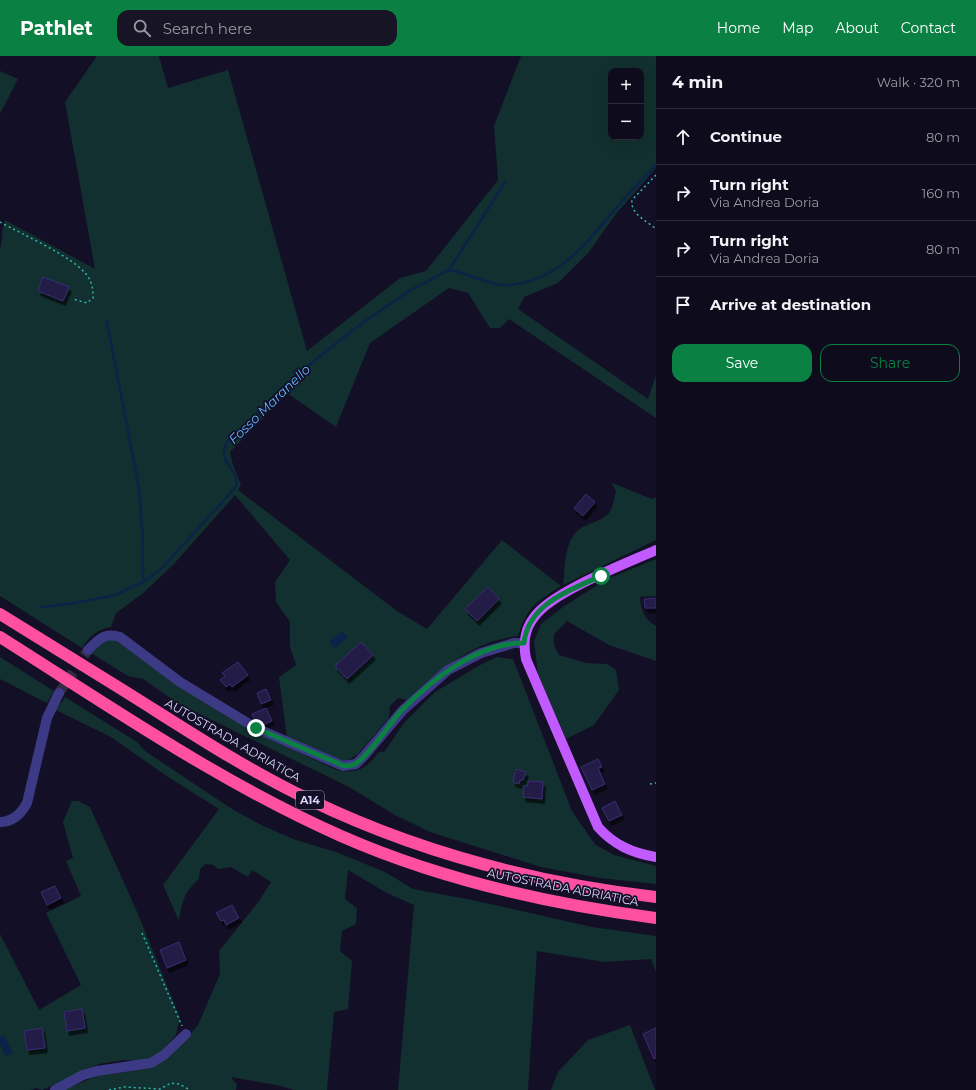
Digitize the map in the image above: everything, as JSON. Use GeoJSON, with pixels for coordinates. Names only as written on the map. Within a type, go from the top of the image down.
{"type":"FeatureCollection","features":[{"type":"Feature","properties":{"kind":"highway","name":"AUTOSTRADA ADRIATICA"},"geometry":{"type":"LineString","coordinates":[[0,614],[228,756],[308,799],[350,818],[396,836],[484,865],[564,884],[656,897]]}},
{"type":"Feature","properties":{"kind":"highway","name":"AUTOSTRADA ADRIATICA"},"geometry":{"type":"LineString","coordinates":[[0,637],[207,766],[254,793],[342,836],[390,855],[481,885],[568,904],[656,918]]}},
{"type":"Feature","properties":{"kind":"main road"},"geometry":{"type":"LineString","coordinates":[[656,550],[554,599],[534,616],[525,635],[524,643],[526,659],[598,827],[615,844],[643,855],[656,857]]}},
{"type":"Feature","properties":{"kind":"street"},"geometry":{"type":"LineString","coordinates":[[88,650],[106,635],[112,634],[120,637],[180,682],[256,728],[328,761],[344,766],[350,766],[364,756],[402,710],[448,670],[481,653],[514,643],[524,643]]}},
{"type":"Feature","properties":{"kind":"street"},"geometry":{"type":"LineString","coordinates":[[0,822],[5,822],[15,818],[22,811],[26,802],[46,718],[59,693]]}},
{"type":"Feature","properties":{"kind":"street"},"geometry":{"type":"LineString","coordinates":[[54,1090],[97,1071],[151,1063],[164,1055],[186,1034]]}},
{"type":"Feature","properties":{"kind":"path"},"geometry":{"type":"LineString","coordinates":[[656,175],[632,200],[631,206],[635,213],[656,229]]}},
{"type":"Feature","properties":{"kind":"path"},"geometry":{"type":"LineString","coordinates":[[0,222],[60,255],[86,274],[93,289],[93,298],[87,303],[73,299]]}},
{"type":"Feature","properties":{"kind":"path"},"geometry":{"type":"LineString","coordinates":[[650,784],[656,783]]}},
{"type":"Feature","properties":{"kind":"path"},"geometry":{"type":"LineString","coordinates":[[142,933],[186,1034]]}},
{"type":"Feature","properties":{"kind":"path"},"geometry":{"type":"LineString","coordinates":[[109,1090],[124,1087],[160,1089],[172,1083],[179,1084],[190,1090]]}},
{"type":"Feature","properties":{"kind":"green space"},"geometry":{"type":"Polygon","coordinates":[[[97,56],[159,56],[168,88],[228,70],[307,351],[400,278],[426,271],[498,180],[494,126],[521,56],[656,56],[656,168],[615,215],[589,252],[558,283],[524,297],[518,309],[648,399],[656,375],[656,418],[509,319],[500,328],[490,328],[468,293],[449,288],[370,343],[336,427],[287,393],[230,452],[233,465],[241,485],[238,490],[397,611],[427,629],[502,540],[561,586],[539,601],[529,611],[518,636],[485,644],[471,651],[444,668],[407,700],[398,698],[389,707],[390,712],[388,719],[358,754],[346,761],[334,759],[287,738],[279,677],[296,665],[290,647],[290,622],[276,602],[275,582],[290,560],[235,495],[173,565],[142,594],[116,613],[111,627],[94,634],[82,648],[0,596],[0,249],[5,220],[95,269],[65,102],[97,56]],[[488,587],[477,621],[499,599],[488,587]],[[361,642],[347,678],[373,655],[361,642]]]}},
{"type":"Feature","properties":{"kind":"green space"},"geometry":{"type":"Polygon","coordinates":[[[0,71],[18,79],[0,114],[0,71]]]}},
{"type":"Feature","properties":{"kind":"green space"},"geometry":{"type":"Polygon","coordinates":[[[612,483],[652,499],[656,497],[656,540],[563,585],[565,560],[570,541],[576,532],[581,528],[605,517],[609,513],[616,492],[612,483]]]}},
{"type":"Feature","properties":{"kind":"green space"},"geometry":{"type":"Polygon","coordinates":[[[656,559],[656,596],[640,597],[644,614],[656,626],[656,661],[609,645],[567,621],[554,634],[554,645],[559,655],[586,663],[607,664],[616,670],[619,690],[594,725],[566,739],[538,674],[534,641],[541,624],[563,607],[607,579],[656,559]]]}},
{"type":"Feature","properties":{"kind":"green space"},"geometry":{"type":"Polygon","coordinates":[[[111,639],[119,642],[255,732],[339,771],[352,771],[362,768],[366,766],[379,752],[384,752],[404,723],[435,692],[480,665],[497,657],[513,659],[572,811],[596,845],[614,855],[656,866],[656,884],[600,878],[541,867],[430,832],[395,815],[349,787],[179,704],[143,679],[128,676],[91,653],[103,641],[111,639]],[[516,769],[513,782],[519,784],[520,780],[523,780],[525,772],[516,769]],[[524,786],[523,797],[542,799],[528,786],[524,786]]]}},
{"type":"Feature","properties":{"kind":"green space"},"geometry":{"type":"Polygon","coordinates":[[[0,657],[54,691],[47,703],[0,679],[0,657]]]}},
{"type":"Feature","properties":{"kind":"green space"},"geometry":{"type":"Polygon","coordinates":[[[65,697],[137,742],[145,751],[232,809],[263,826],[296,840],[336,852],[385,872],[413,889],[472,900],[592,927],[656,936],[656,972],[651,959],[604,962],[537,951],[528,1090],[398,1090],[414,905],[385,892],[348,870],[345,899],[357,908],[356,924],[342,931],[340,951],[352,961],[348,1009],[334,1012],[327,1090],[294,1090],[281,1086],[231,1077],[237,1085],[236,1090],[63,1090],[97,1076],[152,1068],[183,1042],[198,1025],[220,974],[219,951],[259,901],[271,882],[252,870],[248,877],[231,867],[218,869],[213,865],[205,864],[200,869],[199,879],[190,888],[184,898],[179,921],[163,885],[219,809],[168,777],[111,737],[56,710],[65,697]]]}},
{"type":"Feature","properties":{"kind":"green space"},"geometry":{"type":"Polygon","coordinates":[[[72,801],[78,801],[90,807],[138,914],[180,1018],[176,1035],[161,1052],[150,1058],[139,1061],[123,1060],[99,1064],[42,1090],[36,1088],[31,1090],[0,1090],[0,1044],[6,1056],[4,1035],[0,1037],[0,934],[39,1010],[81,985],[46,913],[81,896],[66,861],[73,858],[63,822],[72,801]],[[82,1009],[64,1012],[67,1031],[85,1028],[82,1009]],[[42,1028],[24,1031],[27,1050],[45,1047],[42,1028]]]}},
{"type":"Feature","properties":{"kind":"green space"},"geometry":{"type":"Polygon","coordinates":[[[630,1025],[655,1090],[551,1090],[558,1072],[588,1040],[630,1025]]]}},
{"type":"Feature","properties":{"kind":"water"},"geometry":{"type":"Polygon","coordinates":[[[342,631],[348,637],[335,649],[329,642],[342,631]]]}},
{"type":"Feature","properties":{"kind":"water"},"geometry":{"type":"Polygon","coordinates":[[[4,1035],[13,1053],[6,1056],[0,1044],[0,1037],[4,1035]]]}},
{"type":"Feature","properties":{"kind":"building"},"geometry":{"type":"Polygon","coordinates":[[[43,277],[69,287],[63,301],[38,291],[43,277]]]}},
{"type":"Feature","properties":{"kind":"building"},"geometry":{"type":"Polygon","coordinates":[[[586,494],[595,502],[583,516],[574,508],[586,494]]]}},
{"type":"Feature","properties":{"kind":"building"},"geometry":{"type":"Polygon","coordinates":[[[488,587],[499,599],[477,621],[465,609],[488,587]]]}},
{"type":"Feature","properties":{"kind":"building"},"geometry":{"type":"Polygon","coordinates":[[[656,598],[656,608],[645,608],[644,599],[656,598]]]}},
{"type":"Feature","properties":{"kind":"building"},"geometry":{"type":"Polygon","coordinates":[[[361,642],[373,655],[347,679],[335,666],[361,642]]]}},
{"type":"Feature","properties":{"kind":"building"},"geometry":{"type":"Polygon","coordinates":[[[238,662],[248,675],[232,687],[230,684],[226,687],[220,680],[225,676],[222,673],[238,662]]]}},
{"type":"Feature","properties":{"kind":"building"},"geometry":{"type":"Polygon","coordinates":[[[266,689],[271,700],[261,704],[257,693],[266,689]]]}},
{"type":"Feature","properties":{"kind":"building"},"geometry":{"type":"Polygon","coordinates":[[[266,708],[272,721],[257,727],[252,714],[266,708]]]}},
{"type":"Feature","properties":{"kind":"building"},"geometry":{"type":"Polygon","coordinates":[[[598,759],[602,767],[598,768],[605,784],[592,790],[581,767],[598,759]]]}},
{"type":"Feature","properties":{"kind":"building"},"geometry":{"type":"Polygon","coordinates":[[[516,769],[526,772],[523,780],[520,780],[519,784],[513,782],[516,769]]]}},
{"type":"Feature","properties":{"kind":"building"},"geometry":{"type":"Polygon","coordinates":[[[528,781],[543,782],[542,799],[523,797],[524,786],[528,786],[528,781]]]}},
{"type":"Feature","properties":{"kind":"building"},"geometry":{"type":"Polygon","coordinates":[[[615,801],[622,815],[609,821],[602,808],[615,801]]]}},
{"type":"Feature","properties":{"kind":"building"},"geometry":{"type":"Polygon","coordinates":[[[55,886],[61,898],[47,905],[41,892],[55,886]]]}},
{"type":"Feature","properties":{"kind":"building"},"geometry":{"type":"Polygon","coordinates":[[[232,905],[239,918],[226,925],[224,920],[221,921],[216,913],[232,905]]]}},
{"type":"Feature","properties":{"kind":"building"},"geometry":{"type":"Polygon","coordinates":[[[179,942],[186,960],[167,968],[160,950],[179,942]]]}},
{"type":"Feature","properties":{"kind":"building"},"geometry":{"type":"Polygon","coordinates":[[[82,1009],[85,1028],[67,1031],[64,1012],[82,1009]]]}},
{"type":"Feature","properties":{"kind":"building"},"geometry":{"type":"Polygon","coordinates":[[[42,1028],[45,1048],[27,1050],[24,1031],[42,1028]]]}},
{"type":"Feature","properties":{"kind":"building"},"geometry":{"type":"Polygon","coordinates":[[[656,1028],[656,1058],[654,1059],[643,1034],[656,1028]]]}},
{"type":"Feature","properties":{"kind":"waterway","name":"Fosso Maranello"},"geometry":{"type":"LineString","coordinates":[[449,270],[503,285],[528,282],[543,276],[556,269],[579,250],[656,165]]}},
{"type":"Feature","properties":{"kind":"waterway","name":"Fosso Maranello"},"geometry":{"type":"LineString","coordinates":[[41,607],[75,603],[115,595],[143,582],[160,570],[236,487],[237,480],[224,455],[228,441],[303,370],[358,326],[409,291],[449,270],[505,182]]}},
{"type":"Feature","properties":{"kind":"waterway"},"geometry":{"type":"LineString","coordinates":[[107,322],[139,488],[143,540],[143,582]]}},
{"type":"Feature","properties":{"kind":"tunnel"},"geometry":{"type":"LineString","coordinates":[[59,693],[88,650]]}},
{"type":"Feature","properties":{"kind":"route"},"geometry":{"type":"LineString","coordinates":[[256,728],[328,761],[344,766],[356,764],[402,710],[448,670],[481,653],[514,643],[524,643],[529,625],[540,609],[572,589],[601,576]]}}]}
